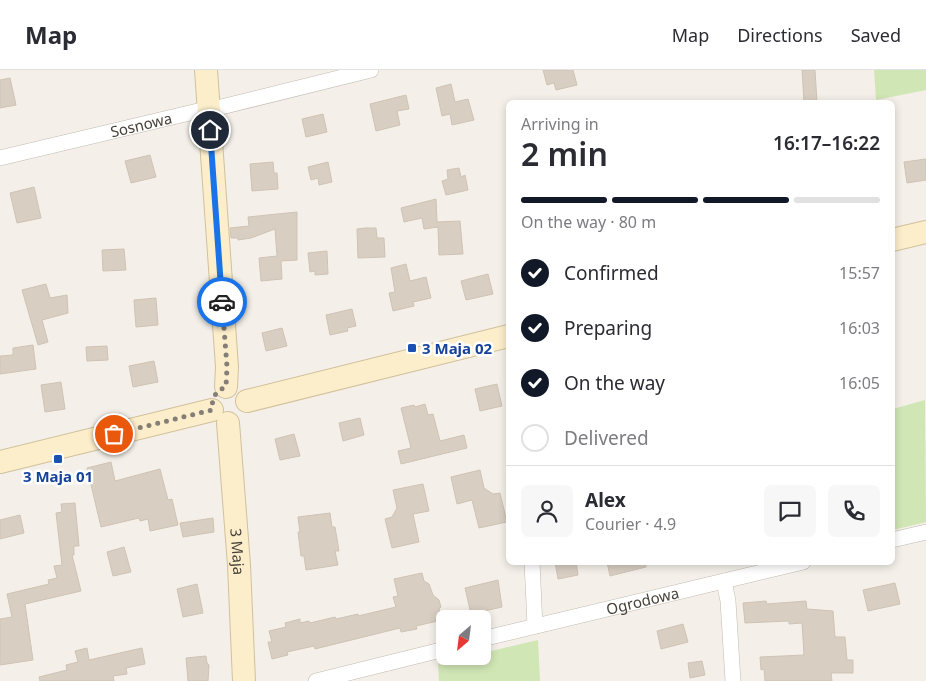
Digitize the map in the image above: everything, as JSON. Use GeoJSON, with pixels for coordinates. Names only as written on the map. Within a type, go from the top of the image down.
{"type":"FeatureCollection","features":[{"type":"Feature","properties":{"kind":"street"},"geometry":{"type":"LineString","coordinates":[[206,70],[227,367],[226,387]]}},
{"type":"Feature","properties":{"kind":"street","name":"Sosnowa"},"geometry":{"type":"LineString","coordinates":[[0,158],[209,110],[371,70]]}},
{"type":"Feature","properties":{"kind":"street"},"geometry":{"type":"LineString","coordinates":[[895,239],[926,232]]}},
{"type":"Feature","properties":{"kind":"street"},"geometry":{"type":"LineString","coordinates":[[247,402],[506,337]]}},
{"type":"Feature","properties":{"kind":"street"},"geometry":{"type":"LineString","coordinates":[[0,462],[220,416],[238,420],[246,412],[247,402],[245,396],[237,388],[226,387],[216,392],[213,397],[220,416]]}},
{"type":"Feature","properties":{"kind":"street","name":"3 Maja"},"geometry":{"type":"LineString","coordinates":[[220,416],[239,565],[244,681]]}},
{"type":"Feature","properties":{"kind":"street"},"geometry":{"type":"LineString","coordinates":[[895,539],[926,532]]}},
{"type":"Feature","properties":{"kind":"street"},"geometry":{"type":"LineString","coordinates":[[532,565],[535,626]]}},
{"type":"Feature","properties":{"kind":"street","name":"Ogrodowa"},"geometry":{"type":"LineString","coordinates":[[491,637],[791,565]]}},
{"type":"Feature","properties":{"kind":"street"},"geometry":{"type":"LineString","coordinates":[[724,581],[728,601],[733,681]]}},
{"type":"Feature","properties":{"kind":"street"},"geometry":{"type":"LineString","coordinates":[[316,681],[436,651]]}},
{"type":"Feature","properties":{"kind":"green space"},"geometry":{"type":"Polygon","coordinates":[[[874,70],[926,70],[926,90],[876,100],[874,70]]]}},
{"type":"Feature","properties":{"kind":"green space"},"geometry":{"type":"Polygon","coordinates":[[[925,400],[926,522],[895,530],[895,408],[925,400]]]}},
{"type":"Feature","properties":{"kind":"green space"},"geometry":{"type":"Polygon","coordinates":[[[538,640],[540,681],[439,681],[438,665],[491,665],[491,651],[538,640]]]}},
{"type":"Feature","properties":{"kind":"building"},"geometry":{"type":"Polygon","coordinates":[[[543,70],[573,70],[577,85],[556,90],[554,83],[547,85],[543,70]]]}},
{"type":"Feature","properties":{"kind":"building"},"geometry":{"type":"Polygon","coordinates":[[[802,70],[815,70],[817,100],[804,100],[802,70]]]}},
{"type":"Feature","properties":{"kind":"building"},"geometry":{"type":"Polygon","coordinates":[[[10,78],[16,105],[0,108],[0,80],[10,78]]]}},
{"type":"Feature","properties":{"kind":"building"},"geometry":{"type":"Polygon","coordinates":[[[451,84],[455,102],[468,99],[474,120],[452,125],[450,114],[442,116],[436,88],[451,84]]]}},
{"type":"Feature","properties":{"kind":"building"},"geometry":{"type":"Polygon","coordinates":[[[406,95],[409,109],[397,111],[400,125],[376,131],[370,104],[406,95]]]}},
{"type":"Feature","properties":{"kind":"building"},"geometry":{"type":"Polygon","coordinates":[[[323,114],[327,132],[306,137],[302,119],[323,114]]]}},
{"type":"Feature","properties":{"kind":"building"},"geometry":{"type":"Polygon","coordinates":[[[150,155],[156,177],[131,183],[125,161],[150,155]]]}},
{"type":"Feature","properties":{"kind":"building"},"geometry":{"type":"Polygon","coordinates":[[[926,159],[926,180],[907,183],[904,162],[926,159]]]}},
{"type":"Feature","properties":{"kind":"building"},"geometry":{"type":"Polygon","coordinates":[[[273,162],[274,173],[277,173],[278,189],[252,191],[250,164],[273,162]]]}},
{"type":"Feature","properties":{"kind":"building"},"geometry":{"type":"Polygon","coordinates":[[[328,162],[332,182],[319,185],[318,178],[311,180],[308,167],[328,162]]]}},
{"type":"Feature","properties":{"kind":"building"},"geometry":{"type":"Polygon","coordinates":[[[459,168],[461,177],[465,175],[468,190],[446,195],[442,181],[448,179],[447,170],[459,168]]]}},
{"type":"Feature","properties":{"kind":"building"},"geometry":{"type":"Polygon","coordinates":[[[34,187],[41,218],[17,223],[10,193],[34,187]]]}},
{"type":"Feature","properties":{"kind":"building"},"geometry":{"type":"Polygon","coordinates":[[[436,199],[437,222],[460,221],[463,254],[439,255],[438,227],[424,229],[422,218],[404,222],[401,208],[436,199]]]}},
{"type":"Feature","properties":{"kind":"building"},"geometry":{"type":"Polygon","coordinates":[[[297,212],[297,260],[281,261],[282,279],[261,281],[259,258],[277,256],[275,229],[251,238],[238,240],[238,238],[231,238],[230,228],[249,226],[248,217],[297,212]]]}},
{"type":"Feature","properties":{"kind":"building"},"geometry":{"type":"Polygon","coordinates":[[[376,228],[377,238],[384,238],[385,257],[358,258],[357,229],[376,228]]]}},
{"type":"Feature","properties":{"kind":"building"},"geometry":{"type":"Polygon","coordinates":[[[124,249],[126,270],[103,271],[102,250],[124,249]]]}},
{"type":"Feature","properties":{"kind":"building"},"geometry":{"type":"Polygon","coordinates":[[[327,251],[328,274],[315,275],[315,271],[310,272],[308,253],[327,251]]]}},
{"type":"Feature","properties":{"kind":"building"},"geometry":{"type":"Polygon","coordinates":[[[406,264],[410,281],[426,277],[431,298],[413,302],[414,306],[393,311],[389,293],[395,292],[391,268],[406,264]]]}},
{"type":"Feature","properties":{"kind":"building"},"geometry":{"type":"Polygon","coordinates":[[[488,274],[493,294],[466,300],[461,281],[488,274]]]}},
{"type":"Feature","properties":{"kind":"building"},"geometry":{"type":"Polygon","coordinates":[[[46,284],[50,298],[67,295],[68,313],[42,320],[48,342],[38,345],[22,290],[46,284]]]}},
{"type":"Feature","properties":{"kind":"building"},"geometry":{"type":"Polygon","coordinates":[[[156,298],[158,325],[136,327],[134,300],[156,298]]]}},
{"type":"Feature","properties":{"kind":"building"},"geometry":{"type":"Polygon","coordinates":[[[352,309],[356,326],[347,328],[348,331],[330,335],[326,315],[352,309]]]}},
{"type":"Feature","properties":{"kind":"building"},"geometry":{"type":"Polygon","coordinates":[[[282,328],[287,346],[266,351],[262,333],[282,328]]]}},
{"type":"Feature","properties":{"kind":"building"},"geometry":{"type":"Polygon","coordinates":[[[33,345],[36,369],[0,374],[0,356],[13,355],[13,348],[33,345]]]}},
{"type":"Feature","properties":{"kind":"building"},"geometry":{"type":"Polygon","coordinates":[[[107,346],[108,360],[87,361],[86,347],[107,346]]]}},
{"type":"Feature","properties":{"kind":"building"},"geometry":{"type":"Polygon","coordinates":[[[154,361],[158,382],[133,387],[129,366],[154,361]]]}},
{"type":"Feature","properties":{"kind":"building"},"geometry":{"type":"Polygon","coordinates":[[[61,382],[65,409],[45,412],[41,385],[61,382]]]}},
{"type":"Feature","properties":{"kind":"building"},"geometry":{"type":"Polygon","coordinates":[[[497,384],[502,406],[480,411],[475,389],[497,384]]]}},
{"type":"Feature","properties":{"kind":"building"},"geometry":{"type":"Polygon","coordinates":[[[425,404],[428,415],[433,414],[440,441],[464,435],[467,448],[401,464],[398,451],[411,448],[401,408],[425,404]]]}},
{"type":"Feature","properties":{"kind":"building"},"geometry":{"type":"Polygon","coordinates":[[[360,418],[364,435],[343,441],[339,423],[360,418]]]}},
{"type":"Feature","properties":{"kind":"building"},"geometry":{"type":"Polygon","coordinates":[[[294,434],[300,456],[280,460],[275,439],[294,434]]]}},
{"type":"Feature","properties":{"kind":"building"},"geometry":{"type":"Polygon","coordinates":[[[111,462],[115,481],[160,469],[168,500],[172,499],[178,525],[150,531],[148,519],[140,521],[139,518],[101,527],[87,468],[111,462]]]}},
{"type":"Feature","properties":{"kind":"building"},"geometry":{"type":"Polygon","coordinates":[[[480,470],[484,488],[493,494],[500,493],[506,522],[479,528],[472,500],[457,504],[451,477],[480,470]]]}},
{"type":"Feature","properties":{"kind":"building"},"geometry":{"type":"Polygon","coordinates":[[[423,484],[429,511],[413,514],[419,542],[392,548],[385,519],[392,517],[397,508],[393,490],[423,484]]]}},
{"type":"Feature","properties":{"kind":"building"},"geometry":{"type":"Polygon","coordinates":[[[75,503],[79,546],[74,546],[74,555],[72,555],[81,591],[25,604],[33,660],[0,665],[0,619],[12,617],[7,594],[49,584],[48,580],[57,578],[54,566],[62,565],[56,513],[62,512],[61,504],[75,503]]]}},
{"type":"Feature","properties":{"kind":"building"},"geometry":{"type":"Polygon","coordinates":[[[330,513],[332,527],[335,527],[339,551],[335,551],[338,565],[306,570],[304,556],[301,556],[298,517],[330,513]]]}},
{"type":"Feature","properties":{"kind":"building"},"geometry":{"type":"Polygon","coordinates":[[[20,515],[24,533],[0,539],[0,520],[20,515]]]}},
{"type":"Feature","properties":{"kind":"building"},"geometry":{"type":"Polygon","coordinates":[[[213,518],[214,532],[183,537],[180,523],[213,518]]]}},
{"type":"Feature","properties":{"kind":"building"},"geometry":{"type":"Polygon","coordinates":[[[124,547],[131,572],[113,576],[107,552],[124,547]]]}},
{"type":"Feature","properties":{"kind":"building"},"geometry":{"type":"Polygon","coordinates":[[[556,565],[576,565],[578,575],[558,579],[556,565]]]}},
{"type":"Feature","properties":{"kind":"building"},"geometry":{"type":"Polygon","coordinates":[[[608,565],[646,565],[646,567],[610,576],[608,565]]]}},
{"type":"Feature","properties":{"kind":"building"},"geometry":{"type":"Polygon","coordinates":[[[422,573],[424,581],[429,584],[433,595],[439,600],[441,607],[439,610],[436,610],[436,621],[416,626],[417,629],[401,632],[400,628],[315,649],[314,646],[287,652],[288,655],[272,659],[268,642],[272,642],[269,631],[286,627],[285,623],[300,619],[300,623],[309,621],[310,623],[335,617],[336,619],[358,614],[358,616],[396,607],[393,597],[398,596],[394,579],[422,573]]]}},
{"type":"Feature","properties":{"kind":"building"},"geometry":{"type":"Polygon","coordinates":[[[498,580],[502,607],[489,610],[470,610],[465,588],[498,580]]]}},
{"type":"Feature","properties":{"kind":"building"},"geometry":{"type":"Polygon","coordinates":[[[895,583],[900,604],[868,611],[863,590],[895,583]]]}},
{"type":"Feature","properties":{"kind":"building"},"geometry":{"type":"Polygon","coordinates":[[[197,584],[203,613],[183,617],[177,589],[197,584]]]}},
{"type":"Feature","properties":{"kind":"building"},"geometry":{"type":"Polygon","coordinates":[[[766,601],[767,604],[806,601],[807,609],[833,611],[835,637],[845,637],[847,660],[853,660],[853,673],[831,673],[832,681],[765,681],[764,669],[761,670],[760,657],[804,655],[802,623],[789,624],[789,621],[745,623],[743,603],[766,601]]]}},
{"type":"Feature","properties":{"kind":"building"},"geometry":{"type":"Polygon","coordinates":[[[683,624],[688,642],[661,649],[657,631],[683,624]]]}},
{"type":"Feature","properties":{"kind":"building"},"geometry":{"type":"Polygon","coordinates":[[[87,648],[89,660],[142,648],[145,664],[126,668],[127,674],[113,676],[114,681],[40,681],[39,677],[67,670],[66,665],[78,662],[75,651],[87,648]]]}},
{"type":"Feature","properties":{"kind":"building"},"geometry":{"type":"Polygon","coordinates":[[[206,656],[209,665],[208,681],[188,681],[186,658],[206,656]]]}},
{"type":"Feature","properties":{"kind":"building"},"geometry":{"type":"Polygon","coordinates":[[[702,661],[705,675],[690,678],[688,663],[702,661]]]}},
{"type":"Feature","properties":{"kind":"way so far"},"geometry":{"type":"LineString","coordinates":[[114,434],[212,410],[213,397],[216,392],[226,387],[227,367],[222,302]]}},
{"type":"Feature","properties":{"kind":"place","name":"3 Maja 02"},"geometry":{"type":"Point","coordinates":[412,348]}},
{"type":"Feature","properties":{"kind":"place","name":"3 Maja 01"},"geometry":{"type":"Point","coordinates":[58,459]}},
{"type":"Feature","properties":{"kind":"route"},"geometry":{"type":"LineString","coordinates":[[210,130],[222,302]]}}]}
